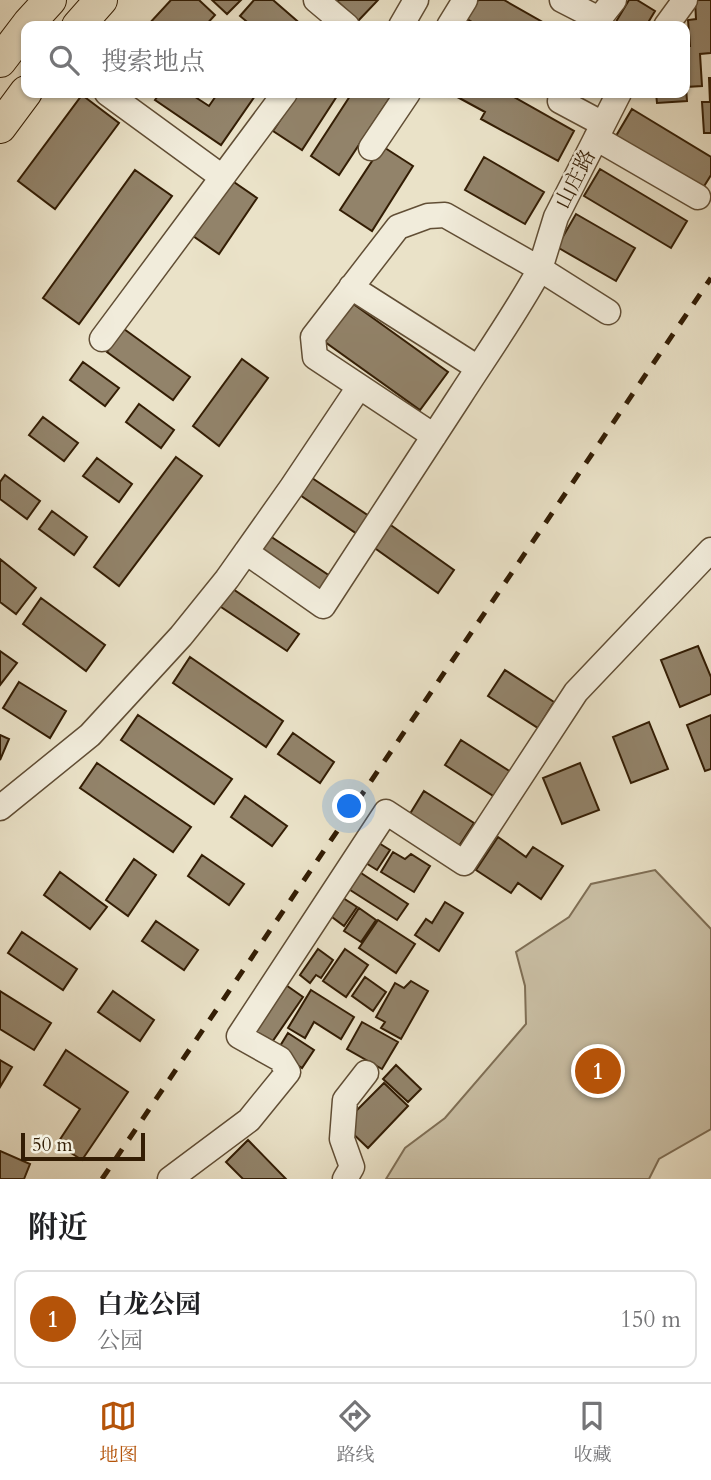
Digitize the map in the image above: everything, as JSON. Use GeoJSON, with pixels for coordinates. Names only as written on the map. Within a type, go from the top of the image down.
{"type":"FeatureCollection","features":[{"type":"Feature","properties":{"kind":"main road"},"geometry":{"type":"LineString","coordinates":[[31,21],[50,0]]}},
{"type":"Feature","properties":{"kind":"main road"},"geometry":{"type":"LineString","coordinates":[[82,21],[101,0]]}},
{"type":"Feature","properties":{"kind":"main road"},"geometry":{"type":"LineString","coordinates":[[0,61],[21,33]]}},
{"type":"Feature","properties":{"kind":"main road"},"geometry":{"type":"LineString","coordinates":[[0,127],[22,98]]}},
{"type":"Feature","properties":{"kind":"street"},"geometry":{"type":"LineString","coordinates":[[316,0],[337,21]]}},
{"type":"Feature","properties":{"kind":"street"},"geometry":{"type":"LineString","coordinates":[[404,21],[416,0]]}},
{"type":"Feature","properties":{"kind":"street"},"geometry":{"type":"LineString","coordinates":[[452,21],[465,0]]}},
{"type":"Feature","properties":{"kind":"street"},"geometry":{"type":"LineString","coordinates":[[562,0],[599,19],[614,0]]}},
{"type":"Feature","properties":{"kind":"street"},"geometry":{"type":"LineString","coordinates":[[670,21],[685,0]]}},
{"type":"Feature","properties":{"kind":"street"},"geometry":{"type":"LineString","coordinates":[[114,98],[222,177]]}},
{"type":"Feature","properties":{"kind":"street"},"geometry":{"type":"LineString","coordinates":[[102,339],[281,98]]}},
{"type":"Feature","properties":{"kind":"street"},"geometry":{"type":"LineString","coordinates":[[372,148],[405,98]]}},
{"type":"Feature","properties":{"kind":"street","name":"山庄路"},"geometry":{"type":"LineString","coordinates":[[246,552],[323,606],[540,269],[556,217],[617,98]]}},
{"type":"Feature","properties":{"kind":"street"},"geometry":{"type":"LineString","coordinates":[[560,101],[599,131],[698,197]]}},
{"type":"Feature","properties":{"kind":"street"},"geometry":{"type":"LineString","coordinates":[[434,436],[315,357],[313,337],[398,227],[428,216],[445,215],[540,269],[608,312]]}},
{"type":"Feature","properties":{"kind":"street"},"geometry":{"type":"LineString","coordinates":[[351,287],[478,368]]}},
{"type":"Feature","properties":{"kind":"street"},"geometry":{"type":"LineString","coordinates":[[0,808],[90,734],[181,636],[246,552],[359,387]]}},
{"type":"Feature","properties":{"kind":"street"},"geometry":{"type":"LineString","coordinates":[[170,1179],[249,1120],[288,1072],[280,1059],[239,1036],[386,812],[464,863],[576,692],[711,550]]}},
{"type":"Feature","properties":{"kind":"street"},"geometry":{"type":"LineString","coordinates":[[345,1179],[352,1167],[342,1139],[345,1100],[366,1073]]}},
{"type":"Feature","properties":{"kind":"shaded area"},"geometry":{"type":"Polygon","coordinates":[[[655,870],[711,929],[711,1129],[659,1159],[649,1179],[386,1179],[405,1148],[445,1118],[526,1024],[525,986],[516,952],[569,917],[591,884],[655,870]]]}},
{"type":"Feature","properties":{"kind":"building"},"geometry":{"type":"Polygon","coordinates":[[[171,0],[199,0],[215,15],[210,21],[152,21],[171,0]]]}},
{"type":"Feature","properties":{"kind":"building"},"geometry":{"type":"Polygon","coordinates":[[[212,0],[241,0],[227,14],[212,0]]]}},
{"type":"Feature","properties":{"kind":"building"},"geometry":{"type":"Polygon","coordinates":[[[254,0],[273,0],[297,21],[246,21],[240,16],[254,0]]]}},
{"type":"Feature","properties":{"kind":"building"},"geometry":{"type":"Polygon","coordinates":[[[336,0],[378,0],[358,21],[336,0]]]}},
{"type":"Feature","properties":{"kind":"building"},"geometry":{"type":"Polygon","coordinates":[[[478,0],[504,0],[541,21],[470,21],[467,19],[478,0]]]}},
{"type":"Feature","properties":{"kind":"building"},"geometry":{"type":"Polygon","coordinates":[[[629,0],[637,0],[655,11],[649,21],[616,21],[629,0]]]}},
{"type":"Feature","properties":{"kind":"building"},"geometry":{"type":"Polygon","coordinates":[[[695,0],[711,0],[711,53],[700,54],[702,86],[690,87],[688,20],[696,19],[695,0]]]}},
{"type":"Feature","properties":{"kind":"building"},"geometry":{"type":"Polygon","coordinates":[[[711,78],[711,133],[704,133],[702,102],[710,102],[711,78]]]}},
{"type":"Feature","properties":{"kind":"building"},"geometry":{"type":"Polygon","coordinates":[[[80,98],[86,98],[119,123],[55,209],[18,181],[80,98]]]}},
{"type":"Feature","properties":{"kind":"building"},"geometry":{"type":"Polygon","coordinates":[[[197,98],[209,106],[215,98],[254,98],[221,145],[155,100],[197,98]]]}},
{"type":"Feature","properties":{"kind":"building"},"geometry":{"type":"Polygon","coordinates":[[[295,98],[336,98],[302,150],[273,131],[295,98]]]}},
{"type":"Feature","properties":{"kind":"building"},"geometry":{"type":"Polygon","coordinates":[[[349,98],[390,98],[339,175],[311,156],[349,98]]]}},
{"type":"Feature","properties":{"kind":"building"},"geometry":{"type":"Polygon","coordinates":[[[459,98],[516,98],[574,131],[558,161],[481,119],[485,112],[459,98]]]}},
{"type":"Feature","properties":{"kind":"building"},"geometry":{"type":"Polygon","coordinates":[[[656,98],[687,98],[687,101],[657,103],[656,98]]]}},
{"type":"Feature","properties":{"kind":"building"},"geometry":{"type":"Polygon","coordinates":[[[632,109],[711,157],[711,175],[703,188],[616,136],[632,109]]]}},
{"type":"Feature","properties":{"kind":"building"},"geometry":{"type":"Polygon","coordinates":[[[382,146],[413,166],[372,231],[340,210],[382,146]]]}},
{"type":"Feature","properties":{"kind":"building"},"geometry":{"type":"Polygon","coordinates":[[[484,157],[544,192],[525,224],[465,190],[484,157]]]}},
{"type":"Feature","properties":{"kind":"building"},"geometry":{"type":"Polygon","coordinates":[[[600,169],[687,221],[671,248],[584,196],[600,169]]]}},
{"type":"Feature","properties":{"kind":"building"},"geometry":{"type":"Polygon","coordinates":[[[135,170],[172,196],[79,324],[43,298],[135,170]]]}},
{"type":"Feature","properties":{"kind":"building"},"geometry":{"type":"Polygon","coordinates":[[[231,180],[257,198],[219,254],[193,236],[231,180]]]}},
{"type":"Feature","properties":{"kind":"building"},"geometry":{"type":"Polygon","coordinates":[[[576,214],[635,248],[616,281],[557,247],[576,214]]]}},
{"type":"Feature","properties":{"kind":"building"},"geometry":{"type":"Polygon","coordinates":[[[352,303],[448,372],[420,410],[325,342],[352,303]]]}},
{"type":"Feature","properties":{"kind":"building"},"geometry":{"type":"Polygon","coordinates":[[[124,329],[190,377],[173,400],[107,352],[124,329]]]}},
{"type":"Feature","properties":{"kind":"building"},"geometry":{"type":"Polygon","coordinates":[[[242,359],[268,378],[219,446],[193,426],[242,359]]]}},
{"type":"Feature","properties":{"kind":"building"},"geometry":{"type":"Polygon","coordinates":[[[83,362],[119,388],[105,406],[70,380],[83,362]]]}},
{"type":"Feature","properties":{"kind":"building"},"geometry":{"type":"Polygon","coordinates":[[[139,404],[174,430],[161,448],[126,422],[139,404]]]}},
{"type":"Feature","properties":{"kind":"building"},"geometry":{"type":"Polygon","coordinates":[[[43,417],[78,443],[64,461],[29,435],[43,417]]]}},
{"type":"Feature","properties":{"kind":"building"},"geometry":{"type":"Polygon","coordinates":[[[176,457],[202,476],[119,586],[94,567],[176,457]]]}},
{"type":"Feature","properties":{"kind":"building"},"geometry":{"type":"Polygon","coordinates":[[[97,458],[132,484],[119,502],[83,476],[97,458]]]}},
{"type":"Feature","properties":{"kind":"building"},"geometry":{"type":"Polygon","coordinates":[[[306,474],[375,520],[363,538],[294,491],[306,474]]]}},
{"type":"Feature","properties":{"kind":"building"},"geometry":{"type":"Polygon","coordinates":[[[5,475],[40,501],[27,519],[0,499],[0,482],[5,475]]]}},
{"type":"Feature","properties":{"kind":"building"},"geometry":{"type":"Polygon","coordinates":[[[52,511],[87,537],[74,555],[39,529],[52,511]]]}},
{"type":"Feature","properties":{"kind":"building"},"geometry":{"type":"Polygon","coordinates":[[[385,521],[454,570],[438,593],[369,544],[385,521]]]}},
{"type":"Feature","properties":{"kind":"building"},"geometry":{"type":"Polygon","coordinates":[[[264,532],[333,578],[321,596],[253,549],[264,532]]]}},
{"type":"Feature","properties":{"kind":"building"},"geometry":{"type":"Polygon","coordinates":[[[0,559],[36,588],[16,614],[0,602],[0,559]]]}},
{"type":"Feature","properties":{"kind":"building"},"geometry":{"type":"Polygon","coordinates":[[[230,587],[299,634],[287,651],[218,605],[230,587]]]}},
{"type":"Feature","properties":{"kind":"building"},"geometry":{"type":"Polygon","coordinates":[[[41,598],[105,645],[86,671],[23,624],[41,598]]]}},
{"type":"Feature","properties":{"kind":"building"},"geometry":{"type":"Polygon","coordinates":[[[698,646],[711,677],[711,694],[680,707],[661,660],[698,646]]]}},
{"type":"Feature","properties":{"kind":"building"},"geometry":{"type":"Polygon","coordinates":[[[0,651],[17,663],[0,685],[0,651]]]}},
{"type":"Feature","properties":{"kind":"building"},"geometry":{"type":"Polygon","coordinates":[[[190,657],[283,721],[266,747],[173,683],[190,657]]]}},
{"type":"Feature","properties":{"kind":"building"},"geometry":{"type":"Polygon","coordinates":[[[505,670],[554,702],[538,728],[488,696],[505,670]]]}},
{"type":"Feature","properties":{"kind":"building"},"geometry":{"type":"Polygon","coordinates":[[[19,682],[66,711],[50,738],[3,708],[19,682]]]}},
{"type":"Feature","properties":{"kind":"building"},"geometry":{"type":"Polygon","coordinates":[[[138,715],[232,779],[214,804],[121,740],[138,715]]]}},
{"type":"Feature","properties":{"kind":"building"},"geometry":{"type":"Polygon","coordinates":[[[711,715],[711,769],[705,771],[687,725],[711,715]]]}},
{"type":"Feature","properties":{"kind":"building"},"geometry":{"type":"Polygon","coordinates":[[[649,722],[668,769],[631,783],[613,737],[649,722]]]}},
{"type":"Feature","properties":{"kind":"building"},"geometry":{"type":"Polygon","coordinates":[[[293,733],[334,762],[320,783],[278,754],[293,733]]]}},
{"type":"Feature","properties":{"kind":"building"},"geometry":{"type":"Polygon","coordinates":[[[0,735],[9,739],[0,760],[0,735]]]}},
{"type":"Feature","properties":{"kind":"building"},"geometry":{"type":"Polygon","coordinates":[[[461,740],[511,772],[495,797],[445,765],[461,740]]]}},
{"type":"Feature","properties":{"kind":"building"},"geometry":{"type":"Polygon","coordinates":[[[97,763],[191,827],[173,852],[80,788],[97,763]]]}},
{"type":"Feature","properties":{"kind":"building"},"geometry":{"type":"Polygon","coordinates":[[[580,763],[599,810],[562,824],[543,778],[580,763]]]}},
{"type":"Feature","properties":{"kind":"building"},"geometry":{"type":"Polygon","coordinates":[[[424,791],[474,823],[457,849],[408,817],[424,791]]]}},
{"type":"Feature","properties":{"kind":"building"},"geometry":{"type":"Polygon","coordinates":[[[245,796],[287,826],[272,846],[231,817],[245,796]]]}},
{"type":"Feature","properties":{"kind":"building"},"geometry":{"type":"Polygon","coordinates":[[[498,837],[526,857],[533,847],[563,866],[541,899],[518,883],[511,893],[476,870],[498,837]]]}},
{"type":"Feature","properties":{"kind":"building"},"geometry":{"type":"Polygon","coordinates":[[[374,840],[390,850],[377,870],[361,860],[374,840]]]}},
{"type":"Feature","properties":{"kind":"building"},"geometry":{"type":"Polygon","coordinates":[[[393,852],[405,859],[411,854],[430,866],[414,892],[381,872],[393,852]]]}},
{"type":"Feature","properties":{"kind":"building"},"geometry":{"type":"Polygon","coordinates":[[[202,855],[244,884],[229,905],[188,876],[202,855]]]}},
{"type":"Feature","properties":{"kind":"building"},"geometry":{"type":"Polygon","coordinates":[[[134,859],[156,875],[128,916],[106,900],[134,859]]]}},
{"type":"Feature","properties":{"kind":"building"},"geometry":{"type":"Polygon","coordinates":[[[358,871],[408,904],[397,920],[347,888],[358,871]]]}},
{"type":"Feature","properties":{"kind":"building"},"geometry":{"type":"Polygon","coordinates":[[[60,872],[107,907],[90,929],[44,895],[60,872]]]}},
{"type":"Feature","properties":{"kind":"building"},"geometry":{"type":"Polygon","coordinates":[[[340,896],[357,907],[344,926],[328,914],[340,896]]]}},
{"type":"Feature","properties":{"kind":"building"},"geometry":{"type":"Polygon","coordinates":[[[445,902],[463,913],[439,951],[415,935],[426,919],[432,923],[445,902]]]}},
{"type":"Feature","properties":{"kind":"building"},"geometry":{"type":"Polygon","coordinates":[[[359,908],[376,920],[361,942],[344,931],[359,908]]]}},
{"type":"Feature","properties":{"kind":"building"},"geometry":{"type":"Polygon","coordinates":[[[378,920],[415,944],[396,973],[359,948],[378,920]]]}},
{"type":"Feature","properties":{"kind":"building"},"geometry":{"type":"Polygon","coordinates":[[[156,921],[198,950],[184,970],[142,941],[156,921]]]}},
{"type":"Feature","properties":{"kind":"building"},"geometry":{"type":"Polygon","coordinates":[[[22,932],[77,969],[63,990],[8,953],[22,932]]]}},
{"type":"Feature","properties":{"kind":"building"},"geometry":{"type":"Polygon","coordinates":[[[318,949],[333,960],[321,978],[316,975],[310,983],[300,975],[318,949]]]}},
{"type":"Feature","properties":{"kind":"building"},"geometry":{"type":"Polygon","coordinates":[[[345,949],[368,965],[346,997],[323,981],[345,949]]]}},
{"type":"Feature","properties":{"kind":"building"},"geometry":{"type":"Polygon","coordinates":[[[365,977],[386,992],[373,1011],[352,996],[365,977]]]}},
{"type":"Feature","properties":{"kind":"building"},"geometry":{"type":"Polygon","coordinates":[[[411,981],[428,991],[401,1039],[381,1028],[385,1022],[376,1017],[395,983],[404,988],[411,981]]]}},
{"type":"Feature","properties":{"kind":"building"},"geometry":{"type":"Polygon","coordinates":[[[283,983],[303,997],[270,1045],[250,1031],[283,983]]]}},
{"type":"Feature","properties":{"kind":"building"},"geometry":{"type":"Polygon","coordinates":[[[311,990],[354,1017],[341,1039],[314,1022],[305,1038],[288,1028],[311,990]]]}},
{"type":"Feature","properties":{"kind":"building"},"geometry":{"type":"Polygon","coordinates":[[[0,991],[51,1023],[34,1050],[0,1029],[0,991]]]}},
{"type":"Feature","properties":{"kind":"building"},"geometry":{"type":"Polygon","coordinates":[[[113,991],[154,1020],[140,1041],[98,1012],[113,991]]]}},
{"type":"Feature","properties":{"kind":"building"},"geometry":{"type":"Polygon","coordinates":[[[362,1022],[398,1042],[382,1069],[347,1049],[362,1022]]]}},
{"type":"Feature","properties":{"kind":"building"},"geometry":{"type":"Polygon","coordinates":[[[288,1033],[314,1050],[302,1068],[277,1051],[288,1033]]]}},
{"type":"Feature","properties":{"kind":"building"},"geometry":{"type":"Polygon","coordinates":[[[66,1050],[128,1092],[82,1160],[57,1144],[80,1109],[44,1085],[66,1050]]]}},
{"type":"Feature","properties":{"kind":"building"},"geometry":{"type":"Polygon","coordinates":[[[0,1060],[12,1067],[0,1087],[0,1060]]]}},
{"type":"Feature","properties":{"kind":"building"},"geometry":{"type":"Polygon","coordinates":[[[396,1065],[421,1089],[408,1102],[383,1079],[396,1065]]]}},
{"type":"Feature","properties":{"kind":"building"},"geometry":{"type":"Polygon","coordinates":[[[384,1083],[408,1106],[368,1148],[347,1128],[352,1115],[384,1083]]]}},
{"type":"Feature","properties":{"kind":"building"},"geometry":{"type":"Polygon","coordinates":[[[248,1140],[286,1179],[243,1179],[226,1162],[248,1140]]]}},
{"type":"Feature","properties":{"kind":"building"},"geometry":{"type":"Polygon","coordinates":[[[0,1151],[30,1164],[24,1179],[0,1179],[0,1151]]]}},
{"type":"Feature","properties":{"kind":"railway"},"geometry":{"type":"LineString","coordinates":[[102,1179],[711,278]]}},
{"type":"Feature","properties":{"kind":"place","name":"白龙公园"},"geometry":{"type":"Point","coordinates":[598,1071]}}]}
